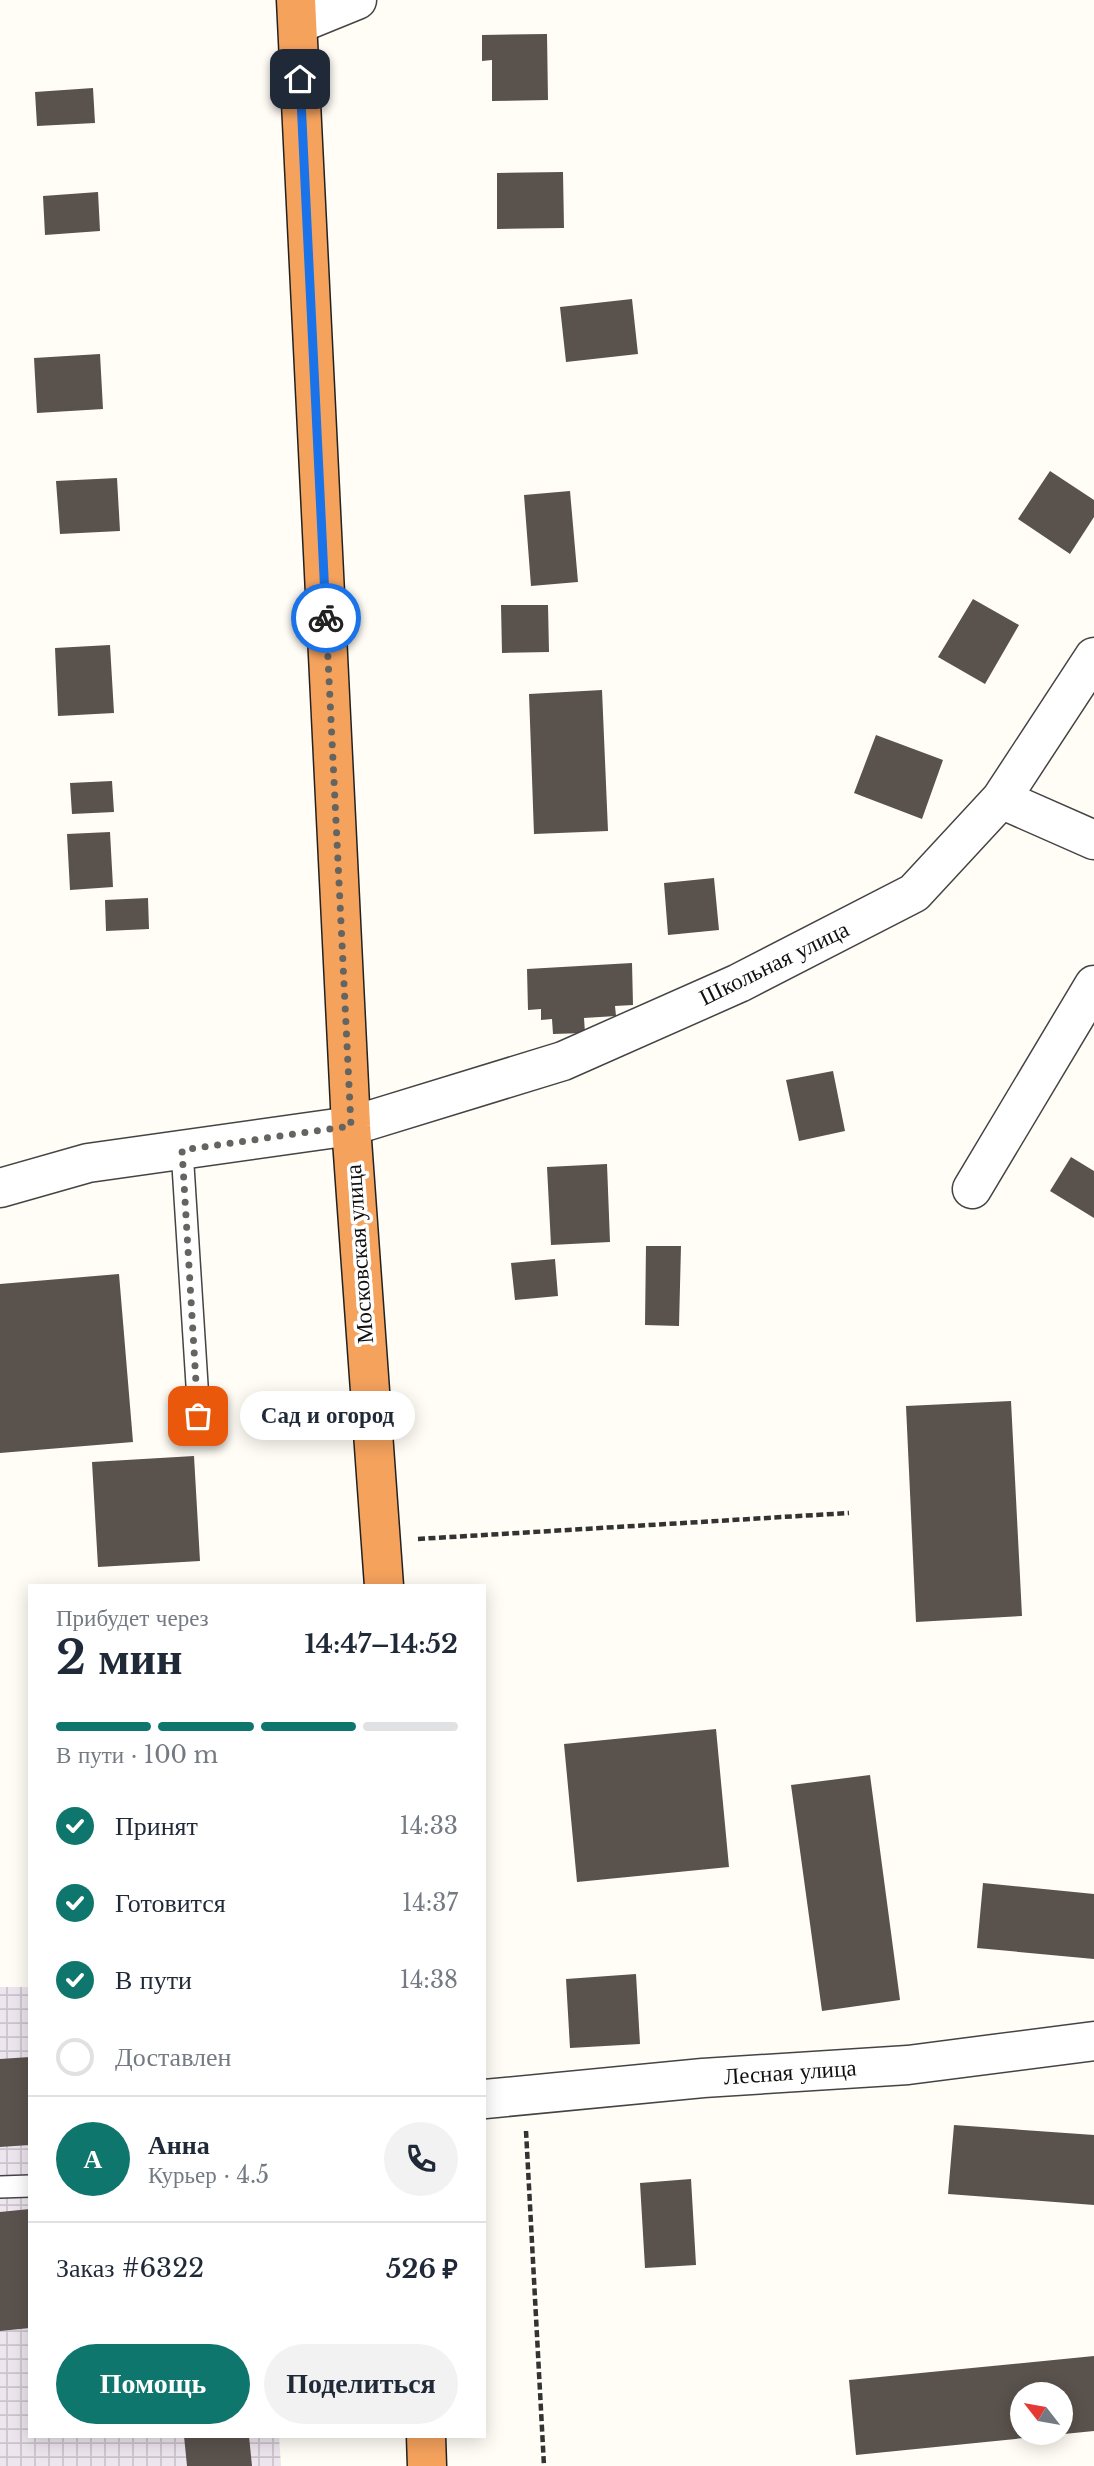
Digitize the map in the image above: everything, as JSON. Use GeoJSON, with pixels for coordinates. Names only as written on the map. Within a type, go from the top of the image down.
{"type":"FeatureCollection","features":[{"type":"Feature","properties":{"kind":"highway","name":"Московская улица"},"geometry":{"type":"LineString","coordinates":[[297,12],[351,1126],[364,1337],[384,1584]]}},
{"type":"Feature","properties":{"kind":"highway"},"geometry":{"type":"LineString","coordinates":[[426,2438],[427,2466]]}},
{"type":"Feature","properties":{"kind":"street"},"geometry":{"type":"LineString","coordinates":[[297,12],[357,0]]}},
{"type":"Feature","properties":{"kind":"street","name":"Школьная улица"},"geometry":{"type":"LineString","coordinates":[[0,1188],[88,1163],[351,1126],[563,1061],[739,983],[914,893],[1001,800],[1094,657]]}},
{"type":"Feature","properties":{"kind":"street"},"geometry":{"type":"LineString","coordinates":[[1001,800],[1094,840]]}},
{"type":"Feature","properties":{"kind":"street"},"geometry":{"type":"LineString","coordinates":[[972,1189],[1094,985]]}},
{"type":"Feature","properties":{"kind":"street","name":"Лесная улица"},"geometry":{"type":"LineString","coordinates":[[486,2099],[524,2098],[703,2078],[908,2065],[1094,2041]]}},
{"type":"Feature","properties":{"kind":"lane"},"geometry":{"type":"LineString","coordinates":[[182,1150],[198,1416]]}},
{"type":"Feature","properties":{"kind":"lane"},"geometry":{"type":"LineString","coordinates":[[0,2187],[28,2186]]}},
{"type":"Feature","properties":{"kind":"path"},"geometry":{"type":"LineString","coordinates":[[382,1541],[849,1513]]}},
{"type":"Feature","properties":{"kind":"path"},"geometry":{"type":"LineString","coordinates":[[524,2098],[544,2466]]}},
{"type":"Feature","properties":{"kind":"shaded area"},"geometry":{"type":"Polygon","coordinates":[[[0,1987],[28,1987],[28,2438],[279,2438],[281,2466],[0,2466],[0,1987]]]}},
{"type":"Feature","properties":{"kind":"building"},"geometry":{"type":"Polygon","coordinates":[[[547,34],[548,100],[492,101],[492,60],[482,61],[482,35],[547,34]]]}},
{"type":"Feature","properties":{"kind":"building"},"geometry":{"type":"Polygon","coordinates":[[[93,88],[95,123],[37,126],[35,92],[93,88]]]}},
{"type":"Feature","properties":{"kind":"building"},"geometry":{"type":"Polygon","coordinates":[[[563,172],[564,228],[497,229],[497,173],[563,172]]]}},
{"type":"Feature","properties":{"kind":"building"},"geometry":{"type":"Polygon","coordinates":[[[98,192],[100,231],[45,235],[43,196],[98,192]]]}},
{"type":"Feature","properties":{"kind":"building"},"geometry":{"type":"Polygon","coordinates":[[[632,299],[638,354],[566,362],[560,307],[632,299]]]}},
{"type":"Feature","properties":{"kind":"building"},"geometry":{"type":"Polygon","coordinates":[[[100,354],[103,409],[37,413],[34,358],[100,354]]]}},
{"type":"Feature","properties":{"kind":"building"},"geometry":{"type":"Polygon","coordinates":[[[1050,471],[1094,500],[1094,517],[1070,554],[1018,519],[1050,471]]]}},
{"type":"Feature","properties":{"kind":"building"},"geometry":{"type":"Polygon","coordinates":[[[117,478],[120,531],[60,534],[56,481],[117,478]]]}},
{"type":"Feature","properties":{"kind":"building"},"geometry":{"type":"Polygon","coordinates":[[[570,491],[578,582],[531,586],[524,495],[570,491]]]}},
{"type":"Feature","properties":{"kind":"building"},"geometry":{"type":"Polygon","coordinates":[[[973,599],[1019,625],[985,684],[938,657],[973,599]]]}},
{"type":"Feature","properties":{"kind":"building"},"geometry":{"type":"Polygon","coordinates":[[[501,605],[548,605],[549,652],[502,653],[501,605]]]}},
{"type":"Feature","properties":{"kind":"building"},"geometry":{"type":"Polygon","coordinates":[[[110,645],[114,713],[58,716],[55,648],[110,645]]]}},
{"type":"Feature","properties":{"kind":"building"},"geometry":{"type":"Polygon","coordinates":[[[602,690],[608,831],[534,834],[529,694],[602,690]]]}},
{"type":"Feature","properties":{"kind":"building"},"geometry":{"type":"Polygon","coordinates":[[[876,735],[943,760],[922,819],[854,793],[876,735]]]}},
{"type":"Feature","properties":{"kind":"building"},"geometry":{"type":"Polygon","coordinates":[[[112,781],[114,812],[72,814],[70,783],[112,781]]]}},
{"type":"Feature","properties":{"kind":"building"},"geometry":{"type":"Polygon","coordinates":[[[110,832],[113,887],[70,890],[67,834],[110,832]]]}},
{"type":"Feature","properties":{"kind":"building"},"geometry":{"type":"Polygon","coordinates":[[[714,878],[719,930],[668,935],[664,883],[714,878]]]}},
{"type":"Feature","properties":{"kind":"building"},"geometry":{"type":"Polygon","coordinates":[[[148,898],[149,929],[106,931],[105,900],[148,898]]]}},
{"type":"Feature","properties":{"kind":"building"},"geometry":{"type":"Polygon","coordinates":[[[632,963],[633,1005],[615,1006],[616,1016],[584,1018],[585,1033],[553,1034],[552,1019],[541,1020],[541,1009],[528,1010],[527,969],[632,963]]]}},
{"type":"Feature","properties":{"kind":"building"},"geometry":{"type":"Polygon","coordinates":[[[833,1071],[845,1131],[799,1141],[786,1080],[833,1071]]]}},
{"type":"Feature","properties":{"kind":"building"},"geometry":{"type":"Polygon","coordinates":[[[1071,1157],[1094,1171],[1094,1218],[1050,1191],[1071,1157]]]}},
{"type":"Feature","properties":{"kind":"building"},"geometry":{"type":"Polygon","coordinates":[[[607,1164],[610,1242],[551,1245],[547,1167],[607,1164]]]}},
{"type":"Feature","properties":{"kind":"building"},"geometry":{"type":"Polygon","coordinates":[[[646,1246],[681,1246],[679,1326],[645,1325],[646,1246]]]}},
{"type":"Feature","properties":{"kind":"building"},"geometry":{"type":"Polygon","coordinates":[[[555,1259],[558,1296],[515,1300],[511,1263],[555,1259]]]}},
{"type":"Feature","properties":{"kind":"building"},"geometry":{"type":"Polygon","coordinates":[[[119,1274],[133,1442],[0,1453],[0,1284],[119,1274]]]}},
{"type":"Feature","properties":{"kind":"building"},"geometry":{"type":"Polygon","coordinates":[[[1011,1401],[1022,1616],[916,1622],[906,1406],[1011,1401]]]}},
{"type":"Feature","properties":{"kind":"building"},"geometry":{"type":"Polygon","coordinates":[[[194,1456],[200,1561],[98,1567],[92,1462],[194,1456]]]}},
{"type":"Feature","properties":{"kind":"building"},"geometry":{"type":"Polygon","coordinates":[[[716,1729],[729,1867],[577,1882],[564,1744],[716,1729]]]}},
{"type":"Feature","properties":{"kind":"building"},"geometry":{"type":"Polygon","coordinates":[[[870,1775],[900,2000],[822,2011],[791,1785],[870,1775]]]}},
{"type":"Feature","properties":{"kind":"building"},"geometry":{"type":"Polygon","coordinates":[[[983,1883],[1094,1894],[1094,1959],[977,1948],[983,1883]]]}},
{"type":"Feature","properties":{"kind":"building"},"geometry":{"type":"Polygon","coordinates":[[[636,1974],[640,2044],[570,2048],[566,1979],[636,1974]]]}},
{"type":"Feature","properties":{"kind":"building"},"geometry":{"type":"Polygon","coordinates":[[[28,2057],[28,2145],[0,2147],[0,2059],[28,2057]]]}},
{"type":"Feature","properties":{"kind":"building"},"geometry":{"type":"Polygon","coordinates":[[[954,2125],[1094,2135],[1094,2205],[948,2194],[954,2125]]]}},
{"type":"Feature","properties":{"kind":"building"},"geometry":{"type":"Polygon","coordinates":[[[691,2179],[696,2265],[645,2268],[640,2183],[691,2179]]]}},
{"type":"Feature","properties":{"kind":"building"},"geometry":{"type":"Polygon","coordinates":[[[28,2209],[28,2328],[0,2331],[0,2212],[28,2209]]]}},
{"type":"Feature","properties":{"kind":"building"},"geometry":{"type":"Polygon","coordinates":[[[1094,2356],[1094,2431],[1073,2433],[1073,2382],[1010,2382],[1010,2439],[856,2455],[849,2380],[1094,2356]]]}},
{"type":"Feature","properties":{"kind":"building"},"geometry":{"type":"Polygon","coordinates":[[[184,2438],[249,2438],[252,2466],[187,2466],[184,2438]]]}},
{"type":"Feature","properties":{"kind":"way so far"},"geometry":{"type":"LineString","coordinates":[[198,1416],[182,1150],[351,1126],[326,618]]}},
{"type":"Feature","properties":{"kind":"place","name":"Сад и огород"},"geometry":{"type":"Point","coordinates":[198,1416]}},
{"type":"Feature","properties":{"kind":"route"},"geometry":{"type":"LineString","coordinates":[[300,79],[326,618]]}}]}
